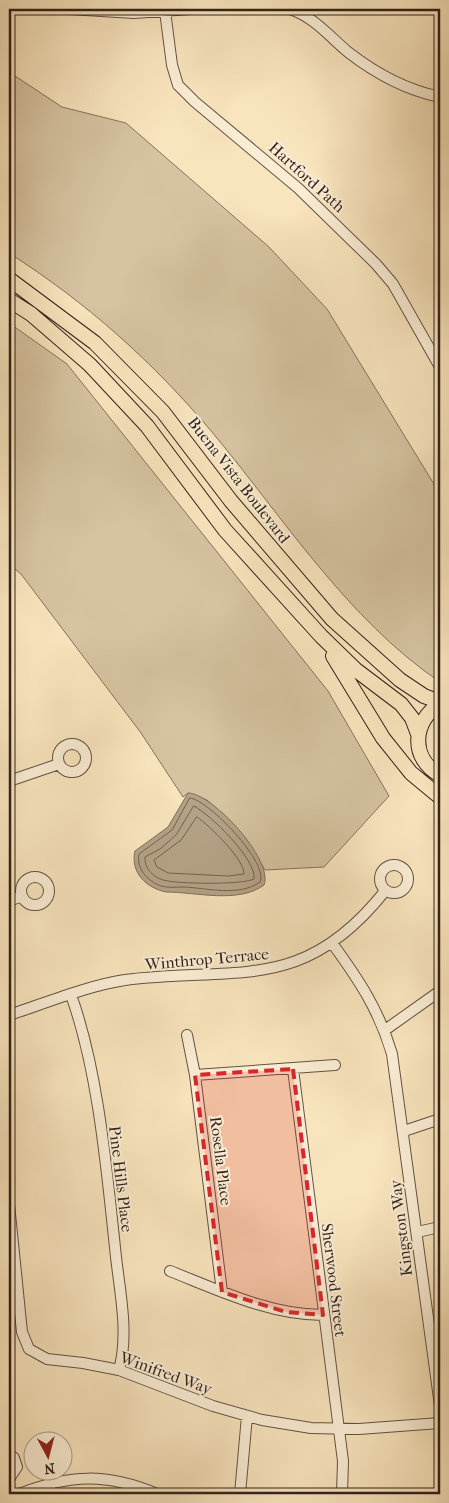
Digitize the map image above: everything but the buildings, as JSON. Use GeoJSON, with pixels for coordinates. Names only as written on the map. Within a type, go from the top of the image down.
{"type":"FeatureCollection","features":[{"type":"Feature","properties":{"kind":"main road","name":"Buena Vista Boulevard"},"geometry":{"type":"LineString","coordinates":[[9,279],[95,343],[163,412],[231,501],[332,619],[400,680],[424,696],[440,703]]}},
{"type":"Feature","properties":{"kind":"main road"},"geometry":{"type":"LineString","coordinates":[[9,300],[31,314],[96,372],[147,426],[225,530],[321,636],[356,670],[400,704],[412,718],[418,734]]}},
{"type":"Feature","properties":{"kind":"main road"},"geometry":{"type":"LineString","coordinates":[[321,636],[383,738],[411,773],[440,797]]}},
{"type":"Feature","properties":{"kind":"main road"},"geometry":{"type":"LineString","coordinates":[[440,703],[422,721],[418,734],[418,748],[423,761],[440,775]]}},
{"type":"Feature","properties":{"kind":"street"},"geometry":{"type":"LineString","coordinates":[[69,9],[111,13],[190,9]]}},
{"type":"Feature","properties":{"kind":"street"},"geometry":{"type":"LineString","coordinates":[[290,9],[323,28],[346,50],[376,72],[415,90],[440,97]]}},
{"type":"Feature","properties":{"kind":"street","name":"Hartford Path"},"geometry":{"type":"LineString","coordinates":[[165,11],[172,65],[178,85],[195,102],[298,188],[376,264],[392,284],[440,367]]}},
{"type":"Feature","properties":{"kind":"street"},"geometry":{"type":"LineString","coordinates":[[9,781],[59,764]]}},
{"type":"Feature","properties":{"kind":"street","name":"Winthrop Terrace"},"geometry":{"type":"LineString","coordinates":[[9,1015],[71,995],[127,980],[236,974],[275,968],[309,955],[332,943],[358,922],[385,891]]}},
{"type":"Feature","properties":{"kind":"street"},"geometry":{"type":"LineString","coordinates":[[9,900],[22,896]]}},
{"type":"Feature","properties":{"kind":"street","name":"Kingston Way"},"geometry":{"type":"LineString","coordinates":[[332,943],[360,980],[385,1030],[392,1054],[404,1130],[429,1337],[440,1406]]}},
{"type":"Feature","properties":{"kind":"street"},"geometry":{"type":"LineString","coordinates":[[385,1030],[440,991]]}},
{"type":"Feature","properties":{"kind":"street","name":"Pine Hills Place"},"geometry":{"type":"LineString","coordinates":[[71,995],[87,1049],[110,1205],[123,1326],[123,1348],[119,1370]]}},
{"type":"Feature","properties":{"kind":"street","name":"Rosella Place"},"geometry":{"type":"LineString","coordinates":[[187,1035],[195,1075],[222,1292]]}},
{"type":"Feature","properties":{"kind":"street"},"geometry":{"type":"LineString","coordinates":[[195,1075],[335,1065]]}},
{"type":"Feature","properties":{"kind":"street","name":"Sherwood Street"},"geometry":{"type":"LineString","coordinates":[[293,1069],[343,1461],[342,1494]]}},
{"type":"Feature","properties":{"kind":"street"},"geometry":{"type":"LineString","coordinates":[[404,1130],[440,1119]]}},
{"type":"Feature","properties":{"kind":"street","name":"Winifred Way"},"geometry":{"type":"LineString","coordinates":[[9,1204],[22,1332],[30,1349],[47,1359],[119,1370],[247,1416],[286,1425],[339,1429],[386,1428],[440,1423]]}},
{"type":"Feature","properties":{"kind":"street"},"geometry":{"type":"LineString","coordinates":[[417,1232],[440,1227]]}},
{"type":"Feature","properties":{"kind":"street"},"geometry":{"type":"LineString","coordinates":[[170,1271],[222,1292],[286,1312],[323,1315]]}},
{"type":"Feature","properties":{"kind":"street"},"geometry":{"type":"LineString","coordinates":[[429,1337],[440,1334]]}},
{"type":"Feature","properties":{"kind":"street"},"geometry":{"type":"LineString","coordinates":[[240,1494],[247,1416]]}},
{"type":"Feature","properties":{"kind":"street"},"geometry":{"type":"LineString","coordinates":[[9,1454],[14,1458],[17,1467],[9,1479],[18,1494],[50,1483],[85,1478],[123,1482],[158,1494]]}},
{"type":"Feature","properties":{"kind":"highlighted area"},"geometry":{"type":"Polygon","coordinates":[[[293,1069],[323,1315],[286,1312],[222,1292],[195,1075],[293,1069]]]}},
{"type":"Feature","properties":{"kind":"shaded area"},"geometry":{"type":"Polygon","coordinates":[[[9,72],[62,107],[126,123],[269,247],[327,309],[440,494],[440,682],[375,629],[346,598],[212,432],[142,357],[92,313],[38,272],[9,253],[9,72]]]}},
{"type":"Feature","properties":{"kind":"shaded area"},"geometry":{"type":"Polygon","coordinates":[[[9,323],[67,364],[328,691],[389,796],[324,867],[265,870],[246,839],[207,800],[188,793],[183,797],[141,733],[21,574],[9,564],[9,323]]]}},
{"type":"Feature","properties":{"kind":"water"},"geometry":{"type":"Polygon","coordinates":[[[188,793],[199,796],[211,804],[239,830],[260,860],[265,874],[264,885],[254,891],[242,894],[217,896],[166,892],[152,887],[141,878],[135,866],[135,851],[168,827],[188,793]]]}}]}
